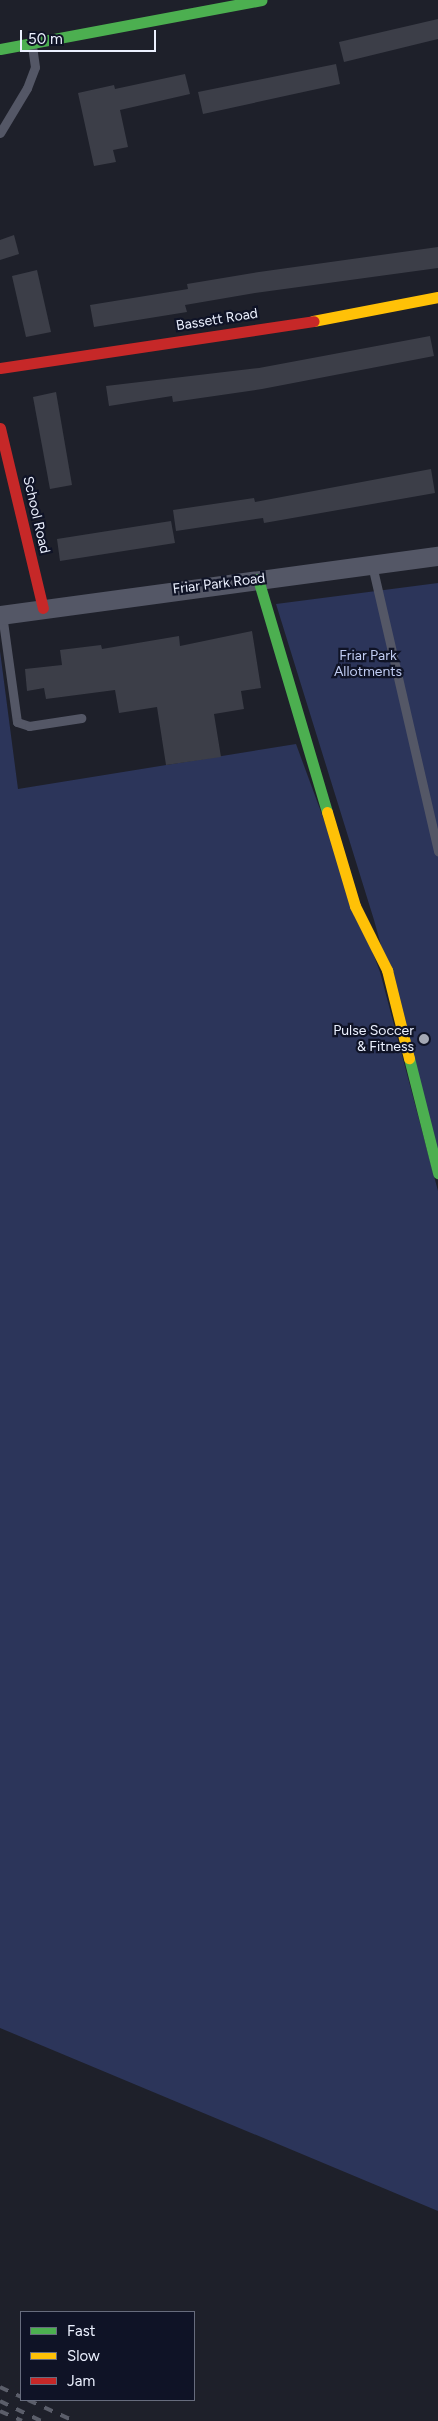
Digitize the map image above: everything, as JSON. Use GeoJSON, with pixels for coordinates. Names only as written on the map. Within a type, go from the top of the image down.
{"type":"FeatureCollection","features":[{"type":"Feature","properties":{"kind":"street"},"geometry":{"type":"LineString","coordinates":[[0,49],[31,41],[261,0]]}},
{"type":"Feature","properties":{"kind":"street","name":"Bassett Road"},"geometry":{"type":"LineString","coordinates":[[0,368],[324,319],[438,297]]}},
{"type":"Feature","properties":{"kind":"street","name":"School Road"},"geometry":{"type":"LineString","coordinates":[[0,428],[43,608]]}},
{"type":"Feature","properties":{"kind":"street","name":"Friar Park Road"},"geometry":{"type":"LineString","coordinates":[[1,615],[438,556]]}},
{"type":"Feature","properties":{"kind":"street"},"geometry":{"type":"LineString","coordinates":[[258,580],[355,906],[387,970],[438,1173]]}},
{"type":"Feature","properties":{"kind":"lane"},"geometry":{"type":"LineString","coordinates":[[0,133],[28,88],[35,67],[31,41]]}},
{"type":"Feature","properties":{"kind":"lane"},"geometry":{"type":"LineString","coordinates":[[372,565],[438,852]]}},
{"type":"Feature","properties":{"kind":"lane"},"geometry":{"type":"LineString","coordinates":[[1,615],[17,722],[29,726],[80,718]]}},
{"type":"Feature","properties":{"kind":"green space","name":"Friar Park Allotments"},"geometry":{"type":"Polygon","coordinates":[[[438,583],[438,1153],[374,920],[276,604],[438,583]]]}},
{"type":"Feature","properties":{"kind":"green space"},"geometry":{"type":"Polygon","coordinates":[[[0,651],[18,789],[296,744],[380,972],[438,1191],[438,2211],[0,2028],[0,651]]]}},
{"type":"Feature","properties":{"kind":"building"},"geometry":{"type":"Polygon","coordinates":[[[438,19],[438,39],[344,62],[339,42],[438,19]]]}},
{"type":"Feature","properties":{"kind":"building"},"geometry":{"type":"Polygon","coordinates":[[[336,64],[340,84],[203,114],[198,92],[336,64]]]}},
{"type":"Feature","properties":{"kind":"building"},"geometry":{"type":"Polygon","coordinates":[[[185,74],[190,94],[120,110],[128,147],[113,150],[116,162],[94,166],[78,93],[114,85],[115,89],[185,74]]]}},
{"type":"Feature","properties":{"kind":"building"},"geometry":{"type":"Polygon","coordinates":[[[14,235],[19,254],[0,260],[0,240],[14,235]]]}},
{"type":"Feature","properties":{"kind":"building"},"geometry":{"type":"Polygon","coordinates":[[[438,247],[438,268],[255,293],[185,305],[187,312],[94,327],[90,305],[188,289],[187,284],[259,272],[438,247]]]}},
{"type":"Feature","properties":{"kind":"building"},"geometry":{"type":"Polygon","coordinates":[[[37,270],[51,332],[26,337],[12,276],[37,270]]]}},
{"type":"Feature","properties":{"kind":"building"},"geometry":{"type":"Polygon","coordinates":[[[430,336],[434,356],[262,389],[173,402],[172,396],[109,406],[106,386],[259,368],[430,336]]]}},
{"type":"Feature","properties":{"kind":"building"},"geometry":{"type":"Polygon","coordinates":[[[56,392],[72,485],[50,489],[33,397],[56,392]]]}},
{"type":"Feature","properties":{"kind":"building"},"geometry":{"type":"Polygon","coordinates":[[[431,469],[435,493],[264,523],[263,518],[176,531],[173,510],[254,498],[255,502],[431,469]]]}},
{"type":"Feature","properties":{"kind":"building"},"geometry":{"type":"Polygon","coordinates":[[[171,521],[175,543],[60,561],[57,539],[171,521]]]}},
{"type":"Feature","properties":{"kind":"building"},"geometry":{"type":"Polygon","coordinates":[[[252,631],[261,688],[241,691],[244,709],[214,714],[221,757],[166,765],[157,707],[119,713],[115,690],[46,699],[44,688],[27,691],[25,669],[62,665],[60,650],[101,645],[102,649],[179,636],[180,646],[252,631]]]}},
{"type":"Feature","properties":{"kind":"railway"},"geometry":{"type":"LineString","coordinates":[[0,2387],[20,2397]]}},
{"type":"Feature","properties":{"kind":"railway"},"geometry":{"type":"LineString","coordinates":[[0,2401],[41,2421]]}},
{"type":"Feature","properties":{"kind":"railway"},"geometry":{"type":"LineString","coordinates":[[30,2401],[74,2421]]}},
{"type":"Feature","properties":{"kind":"railway"},"geometry":{"type":"LineString","coordinates":[[0,2411],[22,2421]]}},
{"type":"Feature","properties":{"kind":"traffic: fast"},"geometry":{"type":"LineString","coordinates":[[0,49],[261,0]]}},
{"type":"Feature","properties":{"kind":"traffic: fast"},"geometry":{"type":"LineString","coordinates":[[258,579],[327,812]]}},
{"type":"Feature","properties":{"kind":"traffic: fast"},"geometry":{"type":"LineString","coordinates":[[409,1058],[438,1173]]}},
{"type":"Feature","properties":{"kind":"traffic: slow"},"geometry":{"type":"LineString","coordinates":[[313,321],[438,297]]}},
{"type":"Feature","properties":{"kind":"traffic: slow"},"geometry":{"type":"LineString","coordinates":[[327,812],[355,906],[387,970],[409,1058]]}},
{"type":"Feature","properties":{"kind":"traffic: jam"},"geometry":{"type":"LineString","coordinates":[[0,368],[313,321]]}},
{"type":"Feature","properties":{"kind":"traffic: jam"},"geometry":{"type":"LineString","coordinates":[[0,428],[43,608]]}},
{"type":"Feature","properties":{"kind":"place","name":"Pulse Soccer & Fitness"},"geometry":{"type":"Point","coordinates":[424,1039]}}]}
